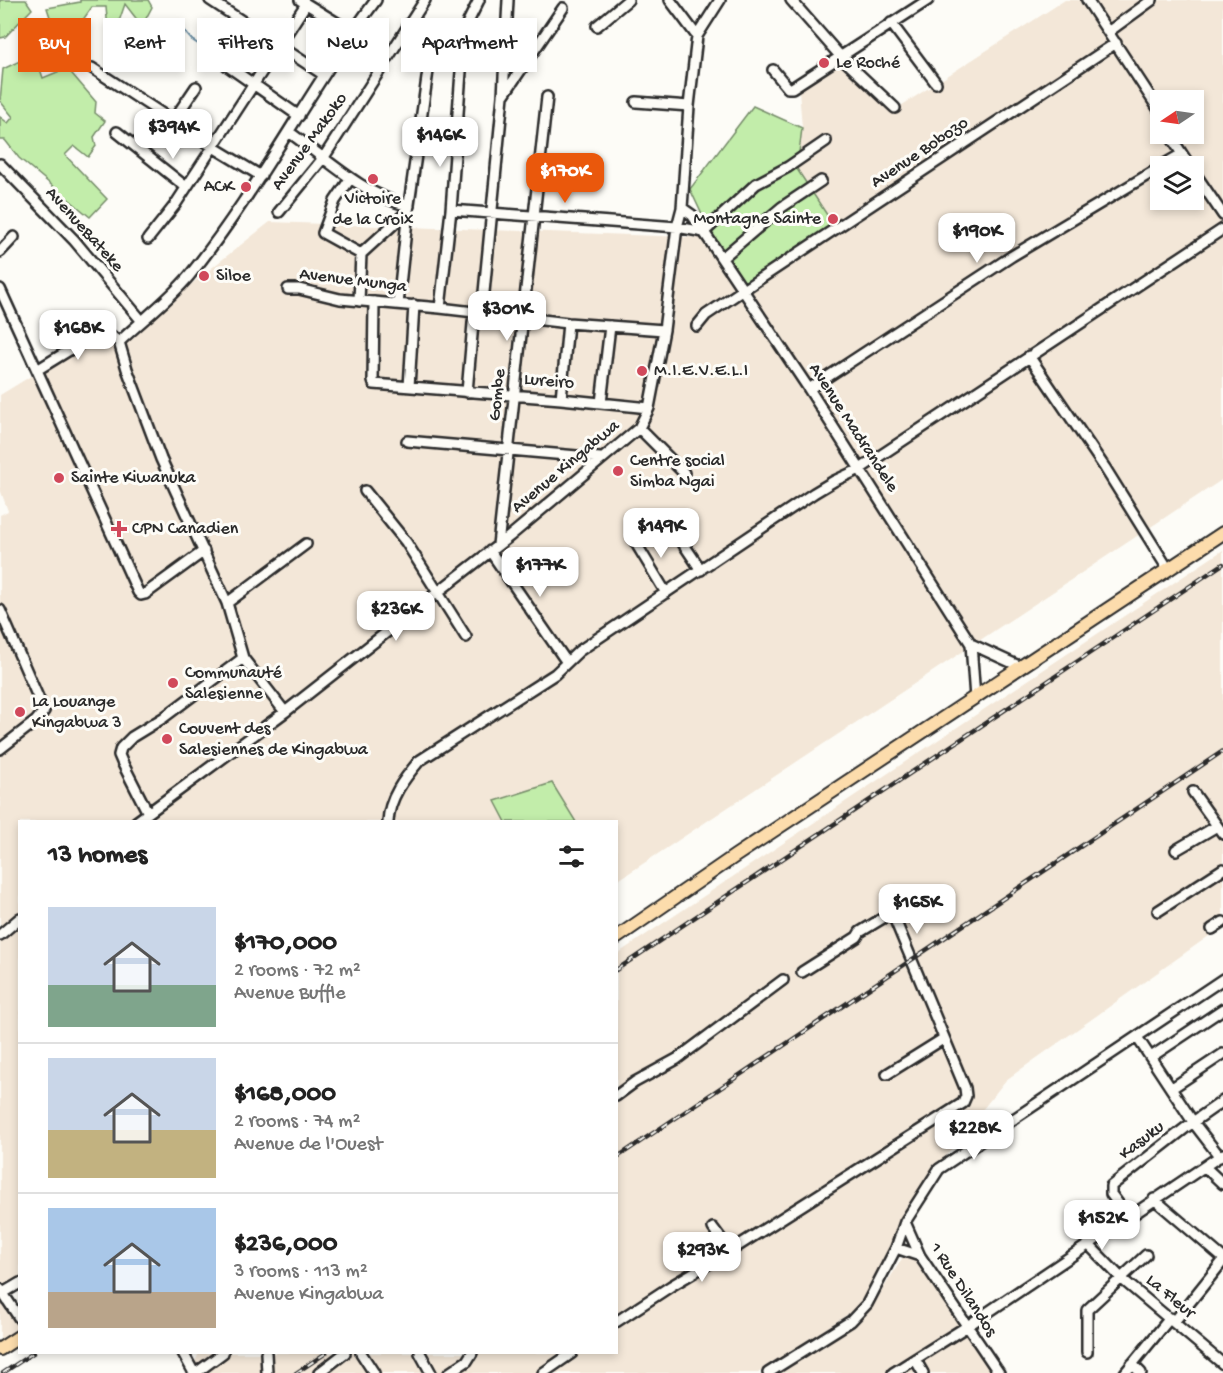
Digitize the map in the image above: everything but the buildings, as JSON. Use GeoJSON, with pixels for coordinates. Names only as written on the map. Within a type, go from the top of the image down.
{"type":"FeatureCollection","features":[{"type":"Feature","properties":{"kind":"main road"},"geometry":{"type":"LineString","coordinates":[[618,937],[735,856],[975,698],[1019,666],[1223,533]]}},
{"type":"Feature","properties":{"kind":"main road"},"geometry":{"type":"LineString","coordinates":[[0,1349],[18,1337]]}},
{"type":"Feature","properties":{"kind":"street"},"geometry":{"type":"LineString","coordinates":[[210,0],[238,18]]}},
{"type":"Feature","properties":{"kind":"street"},"geometry":{"type":"LineString","coordinates":[[362,18],[376,0]]}},
{"type":"Feature","properties":{"kind":"street","name":"Avenue Makoko"},"geometry":{"type":"LineString","coordinates":[[279,212],[324,157],[425,0]]}},
{"type":"Feature","properties":{"kind":"street"},"geometry":{"type":"LineString","coordinates":[[440,308],[451,210],[464,30],[479,0]]}},
{"type":"Feature","properties":{"kind":"street"},"geometry":{"type":"LineString","coordinates":[[467,392],[491,212],[508,0]]}},
{"type":"Feature","properties":{"kind":"street"},"geometry":{"type":"LineString","coordinates":[[597,26],[628,0]]}},
{"type":"Feature","properties":{"kind":"street"},"geometry":{"type":"LineString","coordinates":[[670,0],[697,36]]}},
{"type":"Feature","properties":{"kind":"street","name":"Avenue Kingabwa"},"geometry":{"type":"LineString","coordinates":[[142,819],[285,712],[494,548],[639,428],[649,408],[664,330],[676,227],[682,208],[688,106],[697,36],[720,0]]}},
{"type":"Feature","properties":{"kind":"street"},"geometry":{"type":"LineString","coordinates":[[791,0],[841,57],[895,108]]}},
{"type":"Feature","properties":{"kind":"street"},"geometry":{"type":"LineString","coordinates":[[773,70],[784,85],[792,88],[928,0]]}},
{"type":"Feature","properties":{"kind":"street"},"geometry":{"type":"LineString","coordinates":[[1087,0],[1150,96]]}},
{"type":"Feature","properties":{"kind":"street"},"geometry":{"type":"LineString","coordinates":[[1108,32],[1152,0]]}},
{"type":"Feature","properties":{"kind":"street"},"geometry":{"type":"LineString","coordinates":[[294,18],[303,2],[329,18]]}},
{"type":"Feature","properties":{"kind":"street"},"geometry":{"type":"LineString","coordinates":[[502,96],[563,8]]}},
{"type":"Feature","properties":{"kind":"street"},"geometry":{"type":"LineString","coordinates":[[891,23],[936,83]]}},
{"type":"Feature","properties":{"kind":"street","name":"Avenue Bobozo"},"geometry":{"type":"LineString","coordinates":[[697,326],[706,315],[743,290],[1116,43]]}},
{"type":"Feature","properties":{"kind":"street"},"geometry":{"type":"LineString","coordinates":[[294,55],[324,75]]}},
{"type":"Feature","properties":{"kind":"street"},"geometry":{"type":"LineString","coordinates":[[92,68],[261,176]]}},
{"type":"Feature","properties":{"kind":"street"},"geometry":{"type":"LineString","coordinates":[[235,72],[298,116]]}},
{"type":"Feature","properties":{"kind":"street"},"geometry":{"type":"LineString","coordinates":[[148,240],[263,72]]}},
{"type":"Feature","properties":{"kind":"street"},"geometry":{"type":"LineString","coordinates":[[119,342],[141,320],[162,304],[189,276],[261,176],[326,72]]}},
{"type":"Feature","properties":{"kind":"street"},"geometry":{"type":"LineString","coordinates":[[398,304],[408,208],[428,72]]}},
{"type":"Feature","properties":{"kind":"street"},"geometry":{"type":"LineString","coordinates":[[173,121],[196,87]]}},
{"type":"Feature","properties":{"kind":"street","name":"Gombe"},"geometry":{"type":"LineString","coordinates":[[494,548],[508,449],[547,97]]}},
{"type":"Feature","properties":{"kind":"street"},"geometry":{"type":"LineString","coordinates":[[636,102],[688,106]]}},
{"type":"Feature","properties":{"kind":"street"},"geometry":{"type":"LineString","coordinates":[[117,132],[186,187]]}},
{"type":"Feature","properties":{"kind":"street"},"geometry":{"type":"LineString","coordinates":[[289,132],[350,178],[408,208]]}},
{"type":"Feature","properties":{"kind":"street"},"geometry":{"type":"LineString","coordinates":[[451,210],[676,227],[704,232],[756,184],[788,167],[826,141]]}},
{"type":"Feature","properties":{"kind":"street"},"geometry":{"type":"LineString","coordinates":[[1176,144],[1182,154],[1179,156]]}},
{"type":"Feature","properties":{"kind":"street","name":"AvenueBateke"},"geometry":{"type":"LineString","coordinates":[[0,164],[74,240],[141,320]]}},
{"type":"Feature","properties":{"kind":"street"},"geometry":{"type":"LineString","coordinates":[[809,389],[1012,256],[1150,174]]}},
{"type":"Feature","properties":{"kind":"street"},"geometry":{"type":"LineString","coordinates":[[350,178],[335,201],[323,233],[361,254]]}},
{"type":"Feature","properties":{"kind":"street"},"geometry":{"type":"LineString","coordinates":[[722,258],[782,207],[821,181]]}},
{"type":"Feature","properties":{"kind":"street"},"geometry":{"type":"LineString","coordinates":[[1204,187],[1223,215]]}},
{"type":"Feature","properties":{"kind":"street"},"geometry":{"type":"LineString","coordinates":[[359,301],[361,254],[408,208]]}},
{"type":"Feature","properties":{"kind":"street","name":"Avenue Madrandele"},"geometry":{"type":"LineString","coordinates":[[682,208],[692,215],[704,232],[809,389],[971,644]]}},
{"type":"Feature","properties":{"kind":"street"},"geometry":{"type":"LineString","coordinates":[[388,820],[388,811],[396,794],[404,779],[419,761],[555,674],[566,661],[588,645],[814,493],[860,469],[1223,229]]}},
{"type":"Feature","properties":{"kind":"street"},"geometry":{"type":"LineString","coordinates":[[0,252],[14,237]]}},
{"type":"Feature","properties":{"kind":"street"},"geometry":{"type":"LineString","coordinates":[[0,289],[138,592],[141,595],[145,594],[204,551]]}},
{"type":"Feature","properties":{"kind":"street","name":"Avenue Munga"},"geometry":{"type":"LineString","coordinates":[[288,289],[299,289],[340,299],[568,323],[664,330]]}},
{"type":"Feature","properties":{"kind":"street","name":"Lureiro"},"geometry":{"type":"LineString","coordinates":[[374,302],[374,384],[649,408]]}},
{"type":"Feature","properties":{"kind":"street"},"geometry":{"type":"LineString","coordinates":[[409,387],[414,305]]}},
{"type":"Feature","properties":{"kind":"street"},"geometry":{"type":"LineString","coordinates":[[561,399],[568,323]]}},
{"type":"Feature","properties":{"kind":"street"},"geometry":{"type":"LineString","coordinates":[[601,403],[610,326]]}},
{"type":"Feature","properties":{"kind":"street"},"geometry":{"type":"LineString","coordinates":[[37,370],[102,330],[119,342],[161,459],[226,603],[243,658],[285,712]]}},
{"type":"Feature","properties":{"kind":"street"},"geometry":{"type":"LineString","coordinates":[[1029,356],[1105,468],[1168,569]]}},
{"type":"Feature","properties":{"kind":"street"},"geometry":{"type":"LineString","coordinates":[[639,428],[684,473]]}},
{"type":"Feature","properties":{"kind":"street"},"geometry":{"type":"LineString","coordinates":[[407,441],[600,458]]}},
{"type":"Feature","properties":{"kind":"street"},"geometry":{"type":"LineString","coordinates":[[365,491],[406,542],[466,637]]}},
{"type":"Feature","properties":{"kind":"street"},"geometry":{"type":"LineString","coordinates":[[672,527],[701,570]]}},
{"type":"Feature","properties":{"kind":"street"},"geometry":{"type":"LineString","coordinates":[[634,540],[666,593]]}},
{"type":"Feature","properties":{"kind":"street"},"geometry":{"type":"LineString","coordinates":[[226,603],[306,544]]}},
{"type":"Feature","properties":{"kind":"street"},"geometry":{"type":"LineString","coordinates":[[494,548],[566,661]]}},
{"type":"Feature","properties":{"kind":"street"},"geometry":{"type":"LineString","coordinates":[[0,610],[44,711],[36,721],[0,749]]}},
{"type":"Feature","properties":{"kind":"street"},"geometry":{"type":"LineString","coordinates":[[975,698],[971,644],[1019,666]]}},
{"type":"Feature","properties":{"kind":"street"},"geometry":{"type":"LineString","coordinates":[[142,819],[119,755],[121,748],[243,658]]}},
{"type":"Feature","properties":{"kind":"street"},"geometry":{"type":"LineString","coordinates":[[1176,850],[1220,830],[1193,792]]}},
{"type":"Feature","properties":{"kind":"street"},"geometry":{"type":"LineString","coordinates":[[1158,911],[1223,869]]}},
{"type":"Feature","properties":{"kind":"street"},"geometry":{"type":"LineString","coordinates":[[618,1321],[963,1103],[966,1096],[965,1088],[893,915],[888,915],[860,932],[857,937],[802,972]]}},
{"type":"Feature","properties":{"kind":"street"},"geometry":{"type":"LineString","coordinates":[[0,934],[18,920]]}},
{"type":"Feature","properties":{"kind":"street"},"geometry":{"type":"LineString","coordinates":[[1212,929],[1223,922]]}},
{"type":"Feature","properties":{"kind":"street"},"geometry":{"type":"LineString","coordinates":[[768,1373],[851,1321],[861,1312],[896,1248],[905,1222],[939,1169],[1223,979]]}},
{"type":"Feature","properties":{"kind":"street"},"geometry":{"type":"LineString","coordinates":[[618,1094],[634,1082],[677,1059],[783,980]]}},
{"type":"Feature","properties":{"kind":"street"},"geometry":{"type":"LineString","coordinates":[[1151,1057],[1223,1009]]}},
{"type":"Feature","properties":{"kind":"street"},"geometry":{"type":"LineString","coordinates":[[893,1373],[966,1327],[1221,1156],[1193,1122],[1137,1037]]}},
{"type":"Feature","properties":{"kind":"street"},"geometry":{"type":"LineString","coordinates":[[887,1074],[944,1039]]}},
{"type":"Feature","properties":{"kind":"street"},"geometry":{"type":"LineString","coordinates":[[1172,1088],[1223,1054]]}},
{"type":"Feature","properties":{"kind":"street","name":"Kasuku"},"geometry":{"type":"LineString","coordinates":[[1128,1217],[1111,1194],[1111,1186],[1223,1101]]}},
{"type":"Feature","properties":{"kind":"street"},"geometry":{"type":"LineString","coordinates":[[1205,1167],[1223,1184]]}},
{"type":"Feature","properties":{"kind":"street"},"geometry":{"type":"LineString","coordinates":[[1125,1373],[1223,1260],[1154,1199]]}},
{"type":"Feature","properties":{"kind":"street","name":"1 Rue Dilandos"},"geometry":{"type":"LineString","coordinates":[[905,1222],[920,1256],[999,1373]]}},
{"type":"Feature","properties":{"kind":"street"},"geometry":{"type":"LineString","coordinates":[[713,1228],[730,1251]]}},
{"type":"Feature","properties":{"kind":"street","name":"La Fleur"},"geometry":{"type":"LineString","coordinates":[[1088,1244],[1122,1279],[1223,1364]]}},
{"type":"Feature","properties":{"kind":"street"},"geometry":{"type":"LineString","coordinates":[[896,1248],[920,1256]]}},
{"type":"Feature","properties":{"kind":"street","name":"La Fleur"},"geometry":{"type":"LineString","coordinates":[[1087,1352],[1087,1310],[1146,1254]]}},
{"type":"Feature","properties":{"kind":"street"},"geometry":{"type":"LineString","coordinates":[[18,1283],[1,1291],[18,1316]]}},
{"type":"Feature","properties":{"kind":"street"},"geometry":{"type":"LineString","coordinates":[[184,1354],[195,1373],[222,1354]]}},
{"type":"Feature","properties":{"kind":"street"},"geometry":{"type":"LineString","coordinates":[[266,1354],[267,1373]]}},
{"type":"Feature","properties":{"kind":"street"},"geometry":{"type":"LineString","coordinates":[[319,1373],[344,1354]]}},
{"type":"Feature","properties":{"kind":"street"},"geometry":{"type":"LineString","coordinates":[[362,1354],[374,1373]]}},
{"type":"Feature","properties":{"kind":"street"},"geometry":{"type":"LineString","coordinates":[[421,1354],[431,1373]]}},
{"type":"Feature","properties":{"kind":"street"},"geometry":{"type":"LineString","coordinates":[[454,1372],[471,1354]]}},
{"type":"Feature","properties":{"kind":"street"},"geometry":{"type":"LineString","coordinates":[[543,1373],[571,1354]]}},
{"type":"Feature","properties":{"kind":"street"},"geometry":{"type":"LineString","coordinates":[[915,1359],[923,1373]]}},
{"type":"Feature","properties":{"kind":"street"},"geometry":{"type":"LineString","coordinates":[[1132,1365],[1141,1373]]}},
{"type":"Feature","properties":{"kind":"shaded area"},"geometry":{"type":"Polygon","coordinates":[[[1065,0],[1223,0],[1223,479],[618,880],[618,820],[18,820],[18,1277],[0,1289],[0,515],[8,511],[0,489],[0,395],[98,335],[115,344],[270,222],[713,238],[832,224],[797,169],[802,128],[799,90],[841,57],[893,111],[1065,0]]]}},
{"type":"Feature","properties":{"kind":"shaded area"},"geometry":{"type":"Polygon","coordinates":[[[1223,550],[1223,926],[1006,1080],[937,1167],[859,1307],[758,1373],[190,1373],[199,1354],[618,1354],[618,953],[1223,550]]]}},
{"type":"Feature","properties":{"kind":"shaded area"},"geometry":{"type":"Polygon","coordinates":[[[913,1241],[997,1373],[779,1373],[868,1313],[913,1241]]]}},
{"type":"Feature","properties":{"kind":"shaded area"},"geometry":{"type":"Polygon","coordinates":[[[0,1289],[18,1316],[18,1328],[0,1340],[0,1289]]]}},
{"type":"Feature","properties":{"kind":"green space"},"geometry":{"type":"Polygon","coordinates":[[[0,0],[26,0],[32,9],[23,18],[18,18],[18,24],[5,37],[0,38],[0,0]]]}},
{"type":"Feature","properties":{"kind":"green space"},"geometry":{"type":"Polygon","coordinates":[[[80,0],[148,0],[152,7],[146,18],[136,18],[125,4],[120,18],[107,18],[106,7],[92,7],[84,18],[50,18],[47,8],[80,2],[80,0]]]}},
{"type":"Feature","properties":{"kind":"green space"},"geometry":{"type":"Polygon","coordinates":[[[18,62],[18,72],[41,72],[43,78],[57,72],[70,72],[96,102],[95,113],[105,121],[94,137],[96,146],[88,157],[74,146],[65,155],[107,199],[90,217],[19,158],[5,140],[0,140],[0,117],[8,123],[13,117],[0,101],[3,69],[18,62]]]}},
{"type":"Feature","properties":{"kind":"green space"},"geometry":{"type":"Polygon","coordinates":[[[753,106],[802,128],[797,169],[833,224],[743,284],[713,238],[690,189],[753,106]]]}},
{"type":"Feature","properties":{"kind":"green space"},"geometry":{"type":"Polygon","coordinates":[[[552,783],[575,820],[505,820],[495,801],[552,783]]]}},
{"type":"Feature","properties":{"kind":"waterway"},"geometry":{"type":"LineString","coordinates":[[185,32],[197,43]]}},
{"type":"Feature","properties":{"kind":"railway"},"geometry":{"type":"LineString","coordinates":[[618,969],[1223,564]]}},
{"type":"Feature","properties":{"kind":"railway"},"geometry":{"type":"LineString","coordinates":[[618,1157],[1223,751]]}},
{"type":"Feature","properties":{"kind":"railway"},"geometry":{"type":"LineString","coordinates":[[3,1373],[32,1354]]}},
{"type":"Feature","properties":{"kind":"railway"},"geometry":{"type":"LineString","coordinates":[[296,1373],[324,1354]]}},
{"type":"Feature","properties":{"kind":"place","name":"Le Roché"},"geometry":{"type":"Point","coordinates":[824,63]}},
{"type":"Feature","properties":{"kind":"place","name":"Victoire de la Croix"},"geometry":{"type":"Point","coordinates":[373,179]}},
{"type":"Feature","properties":{"kind":"place","name":"ACK"},"geometry":{"type":"Point","coordinates":[246,187]}},
{"type":"Feature","properties":{"kind":"place","name":"Montagne Sainte"},"geometry":{"type":"Point","coordinates":[833,219]}},
{"type":"Feature","properties":{"kind":"place","name":"Siloe"},"geometry":{"type":"Point","coordinates":[204,276]}},
{"type":"Feature","properties":{"kind":"place","name":"M.I.E.V.E.L.I"},"geometry":{"type":"Point","coordinates":[642,371]}},
{"type":"Feature","properties":{"kind":"place","name":"Centre social Simba Ngai"},"geometry":{"type":"Point","coordinates":[618,471]}},
{"type":"Feature","properties":{"kind":"place","name":"Sainte Kiwanuka"},"geometry":{"type":"Point","coordinates":[59,478]}},
{"type":"Feature","properties":{"kind":"place","name":"CPN Canadien"},"geometry":{"type":"Point","coordinates":[119,529]}},
{"type":"Feature","properties":{"kind":"place","name":"Communauté Salesienne"},"geometry":{"type":"Point","coordinates":[173,683]}},
{"type":"Feature","properties":{"kind":"place","name":"La Louange Kingabwa 3"},"geometry":{"type":"Point","coordinates":[20,712]}},
{"type":"Feature","properties":{"kind":"place","name":"Couvent des Salesiennes de Kingabwa"},"geometry":{"type":"Point","coordinates":[167,739]}}]}
